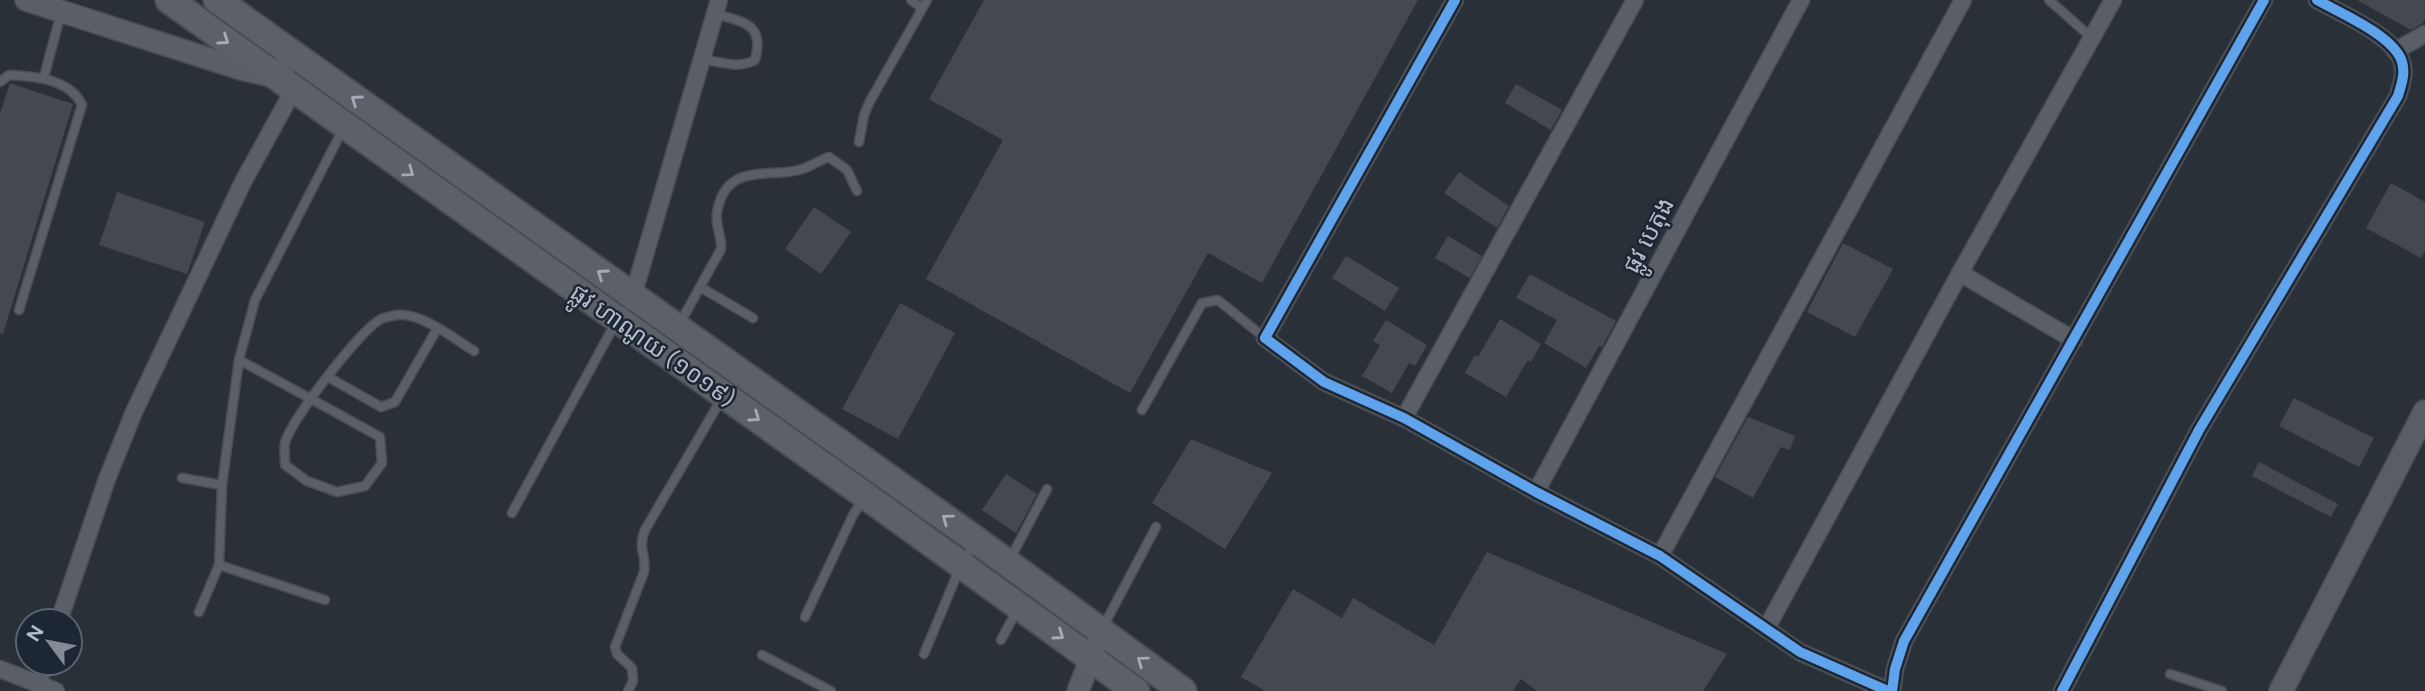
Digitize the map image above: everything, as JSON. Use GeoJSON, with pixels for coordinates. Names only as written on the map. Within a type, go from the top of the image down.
{"type":"FeatureCollection","features":[{"type":"Feature","properties":{"kind":"main road","name":"ផ្លូវ ហាណូយ (១០១៩)"},"geometry":{"type":"LineString","coordinates":[[169,0],[1136,691]]}},
{"type":"Feature","properties":{"kind":"main road","name":"ផ្លូវ ហាណូយ (១០១៩)"},"geometry":{"type":"LineString","coordinates":[[217,0],[976,540],[1183,691]]}},
{"type":"Feature","properties":{"kind":"main road"},"geometry":{"type":"LineString","coordinates":[[2281,691],[2425,412]]}},
{"type":"Feature","properties":{"kind":"street"},"geometry":{"type":"LineString","coordinates":[[26,0],[285,83]]}},
{"type":"Feature","properties":{"kind":"street"},"geometry":{"type":"LineString","coordinates":[[1455,0],[1265,338],[1324,382],[1404,418],[1536,492],[1660,556],[1800,652],[1890,691],[1904,641],[2264,0]]}},
{"type":"Feature","properties":{"kind":"street"},"geometry":{"type":"LineString","coordinates":[[1404,418],[1635,0]]}},
{"type":"Feature","properties":{"kind":"street","name":"ផ្លូវ បេតុង"},"geometry":{"type":"LineString","coordinates":[[1536,492],[1801,0]]}},
{"type":"Feature","properties":{"kind":"street"},"geometry":{"type":"LineString","coordinates":[[1660,556],[1963,0]]}},
{"type":"Feature","properties":{"kind":"street"},"geometry":{"type":"LineString","coordinates":[[1766,629],[2113,0]]}},
{"type":"Feature","properties":{"kind":"street"},"geometry":{"type":"LineString","coordinates":[[2063,691],[2199,430],[2398,96],[2404,77],[2401,58],[2386,39],[2317,0]]}},
{"type":"Feature","properties":{"kind":"street"},"geometry":{"type":"LineString","coordinates":[[617,321],[633,296],[717,7]]}},
{"type":"Feature","properties":{"kind":"street"},"geometry":{"type":"LineString","coordinates":[[2395,51],[2425,34]]}},
{"type":"Feature","properties":{"kind":"street"},"geometry":{"type":"LineString","coordinates":[[64,607],[107,479],[134,412],[243,182],[285,83],[292,54]]}},
{"type":"Feature","properties":{"kind":"street"},"geometry":{"type":"LineString","coordinates":[[1960,273],[2074,340]]}},
{"type":"Feature","properties":{"kind":"street"},"geometry":{"type":"LineString","coordinates":[[1077,691],[1101,632]]}},
{"type":"Feature","properties":{"kind":"street"},"geometry":{"type":"LineString","coordinates":[[0,669],[56,691]]}},
{"type":"Feature","properties":{"kind":"street"},"geometry":{"type":"LineString","coordinates":[[38,684],[40,677]]}},
{"type":"Feature","properties":{"kind":"lane"},"geometry":{"type":"LineString","coordinates":[[859,142],[869,103],[925,4],[911,0]]}},
{"type":"Feature","properties":{"kind":"lane"},"geometry":{"type":"LineString","coordinates":[[2049,0],[2092,38]]}},
{"type":"Feature","properties":{"kind":"lane"},"geometry":{"type":"LineString","coordinates":[[702,59],[734,65],[748,64],[755,60],[758,49],[752,27],[717,7]]}},
{"type":"Feature","properties":{"kind":"lane"},"geometry":{"type":"LineString","coordinates":[[44,77],[61,13]]}},
{"type":"Feature","properties":{"kind":"lane"},"geometry":{"type":"LineString","coordinates":[[0,82],[9,75],[44,77],[73,93],[82,105],[19,310]]}},
{"type":"Feature","properties":{"kind":"lane"},"geometry":{"type":"LineString","coordinates":[[199,612],[219,565],[222,485],[239,360],[255,300],[345,126]]}},
{"type":"Feature","properties":{"kind":"lane"},"geometry":{"type":"LineString","coordinates":[[678,327],[721,250],[717,227],[720,199],[728,186],[739,177],[803,169],[829,157],[847,170],[857,191]]}},
{"type":"Feature","properties":{"kind":"lane"},"geometry":{"type":"LineString","coordinates":[[700,287],[753,318]]}},
{"type":"Feature","properties":{"kind":"lane"},"geometry":{"type":"LineString","coordinates":[[1142,410],[1202,303],[1219,300],[1265,338]]}},
{"type":"Feature","properties":{"kind":"lane"},"geometry":{"type":"LineString","coordinates":[[239,360],[312,400],[380,437],[382,463],[365,486],[337,492],[307,481],[285,465],[285,443],[294,422],[312,400],[328,377],[361,337],[381,319],[399,314],[416,317],[474,351]]}},
{"type":"Feature","properties":{"kind":"lane"},"geometry":{"type":"LineString","coordinates":[[512,513],[617,321]]}},
{"type":"Feature","properties":{"kind":"lane"},"geometry":{"type":"LineString","coordinates":[[328,377],[382,407],[389,406],[395,402],[437,329]]}},
{"type":"Feature","properties":{"kind":"lane"},"geometry":{"type":"LineString","coordinates":[[628,691],[633,681],[632,668],[617,653],[615,647],[644,572],[645,564],[640,544],[645,530],[723,395]]}},
{"type":"Feature","properties":{"kind":"lane"},"geometry":{"type":"LineString","coordinates":[[182,478],[222,485]]}},
{"type":"Feature","properties":{"kind":"lane"},"geometry":{"type":"LineString","coordinates":[[1007,563],[1047,489]]}},
{"type":"Feature","properties":{"kind":"lane"},"geometry":{"type":"LineString","coordinates":[[805,617],[853,515],[866,496]]}},
{"type":"Feature","properties":{"kind":"lane"},"geometry":{"type":"LineString","coordinates":[[1101,632],[1156,527]]}},
{"type":"Feature","properties":{"kind":"lane"},"geometry":{"type":"LineString","coordinates":[[924,654],[961,565],[976,540]]}},
{"type":"Feature","properties":{"kind":"lane"},"geometry":{"type":"LineString","coordinates":[[219,565],[325,600]]}},
{"type":"Feature","properties":{"kind":"lane"},"geometry":{"type":"LineString","coordinates":[[1001,640],[1019,607]]}},
{"type":"Feature","properties":{"kind":"lane"},"geometry":{"type":"LineString","coordinates":[[762,655],[831,691]]}},
{"type":"Feature","properties":{"kind":"lane"},"geometry":{"type":"LineString","coordinates":[[2170,674],[2222,691]]}},
{"type":"Feature","properties":{"kind":"building"},"geometry":{"type":"Polygon","coordinates":[[[984,0],[1418,0],[1262,283],[1208,253],[1130,393],[926,279],[1003,140],[929,99],[984,0]]]}},
{"type":"Feature","properties":{"kind":"building"},"geometry":{"type":"Polygon","coordinates":[[[2357,0],[2425,0],[2425,19],[2411,30],[2357,0]]]}},
{"type":"Feature","properties":{"kind":"building"},"geometry":{"type":"Polygon","coordinates":[[[10,83],[73,104],[3,334],[0,334],[0,114],[10,83]]]}},
{"type":"Feature","properties":{"kind":"building"},"geometry":{"type":"Polygon","coordinates":[[[1516,84],[1562,110],[1551,130],[1505,103],[1516,84]]]}},
{"type":"Feature","properties":{"kind":"building"},"geometry":{"type":"Polygon","coordinates":[[[1459,172],[1509,206],[1497,228],[1444,193],[1459,172]]]}},
{"type":"Feature","properties":{"kind":"building"},"geometry":{"type":"Polygon","coordinates":[[[2391,183],[2425,202],[2425,251],[2421,258],[2366,228],[2391,183]]]}},
{"type":"Feature","properties":{"kind":"building"},"geometry":{"type":"Polygon","coordinates":[[[117,192],[205,222],[187,274],[99,245],[117,192]]]}},
{"type":"Feature","properties":{"kind":"building"},"geometry":{"type":"Polygon","coordinates":[[[814,207],[851,232],[821,274],[785,249],[814,207]]]}},
{"type":"Feature","properties":{"kind":"building"},"geometry":{"type":"Polygon","coordinates":[[[1448,236],[1482,256],[1470,278],[1435,258],[1448,236]]]}},
{"type":"Feature","properties":{"kind":"building"},"geometry":{"type":"Polygon","coordinates":[[[1843,243],[1893,269],[1855,337],[1807,312],[1843,243]]]}},
{"type":"Feature","properties":{"kind":"building"},"geometry":{"type":"Polygon","coordinates":[[[1346,256],[1399,288],[1385,311],[1332,278],[1346,256]]]}},
{"type":"Feature","properties":{"kind":"building"},"geometry":{"type":"Polygon","coordinates":[[[1530,274],[1616,321],[1602,347],[1599,346],[1586,368],[1544,343],[1557,320],[1516,298],[1530,274]]]}},
{"type":"Feature","properties":{"kind":"building"},"geometry":{"type":"Polygon","coordinates":[[[900,303],[955,333],[898,439],[842,409],[900,303]]]}},
{"type":"Feature","properties":{"kind":"building"},"geometry":{"type":"Polygon","coordinates":[[[1500,319],[1541,344],[1506,397],[1465,373],[1475,355],[1478,357],[1500,319]]]}},
{"type":"Feature","properties":{"kind":"building"},"geometry":{"type":"Polygon","coordinates":[[[1386,320],[1427,345],[1415,366],[1409,363],[1392,393],[1362,376],[1380,345],[1373,341],[1386,320]]]}},
{"type":"Feature","properties":{"kind":"building"},"geometry":{"type":"Polygon","coordinates":[[[2294,398],[2374,438],[2359,467],[2279,426],[2294,398]]]}},
{"type":"Feature","properties":{"kind":"building"},"geometry":{"type":"Polygon","coordinates":[[[1748,417],[1795,436],[1790,450],[1781,447],[1753,498],[1715,477],[1748,417]]]}},
{"type":"Feature","properties":{"kind":"building"},"geometry":{"type":"Polygon","coordinates":[[[1191,439],[1272,473],[1225,549],[1152,503],[1191,439]]]}},
{"type":"Feature","properties":{"kind":"building"},"geometry":{"type":"Polygon","coordinates":[[[2259,462],[2338,504],[2331,517],[2252,476],[2259,462]]]}},
{"type":"Feature","properties":{"kind":"building"},"geometry":{"type":"Polygon","coordinates":[[[1006,474],[1037,494],[1016,533],[982,510],[1006,474]]]}},
{"type":"Feature","properties":{"kind":"building"},"geometry":{"type":"Polygon","coordinates":[[[1487,552],[1727,654],[1703,691],[1537,691],[1521,679],[1513,691],[1265,691],[1241,677],[1293,589],[1342,618],[1353,598],[1434,645],[1487,552]]]}},
{"type":"Feature","properties":{"kind":"cycle path"},"geometry":{"type":"LineString","coordinates":[[1455,0],[1265,338],[1324,382],[1404,418],[1536,492],[1660,556],[1800,652],[1888,691]]}},
{"type":"Feature","properties":{"kind":"cycle path"},"geometry":{"type":"LineString","coordinates":[[1892,691],[1895,669],[1904,641],[2264,0]]}},
{"type":"Feature","properties":{"kind":"cycle path"},"geometry":{"type":"LineString","coordinates":[[2062,691],[2199,430],[2398,96],[2403,68],[2395,50],[2364,25],[2317,0]]}}]}
